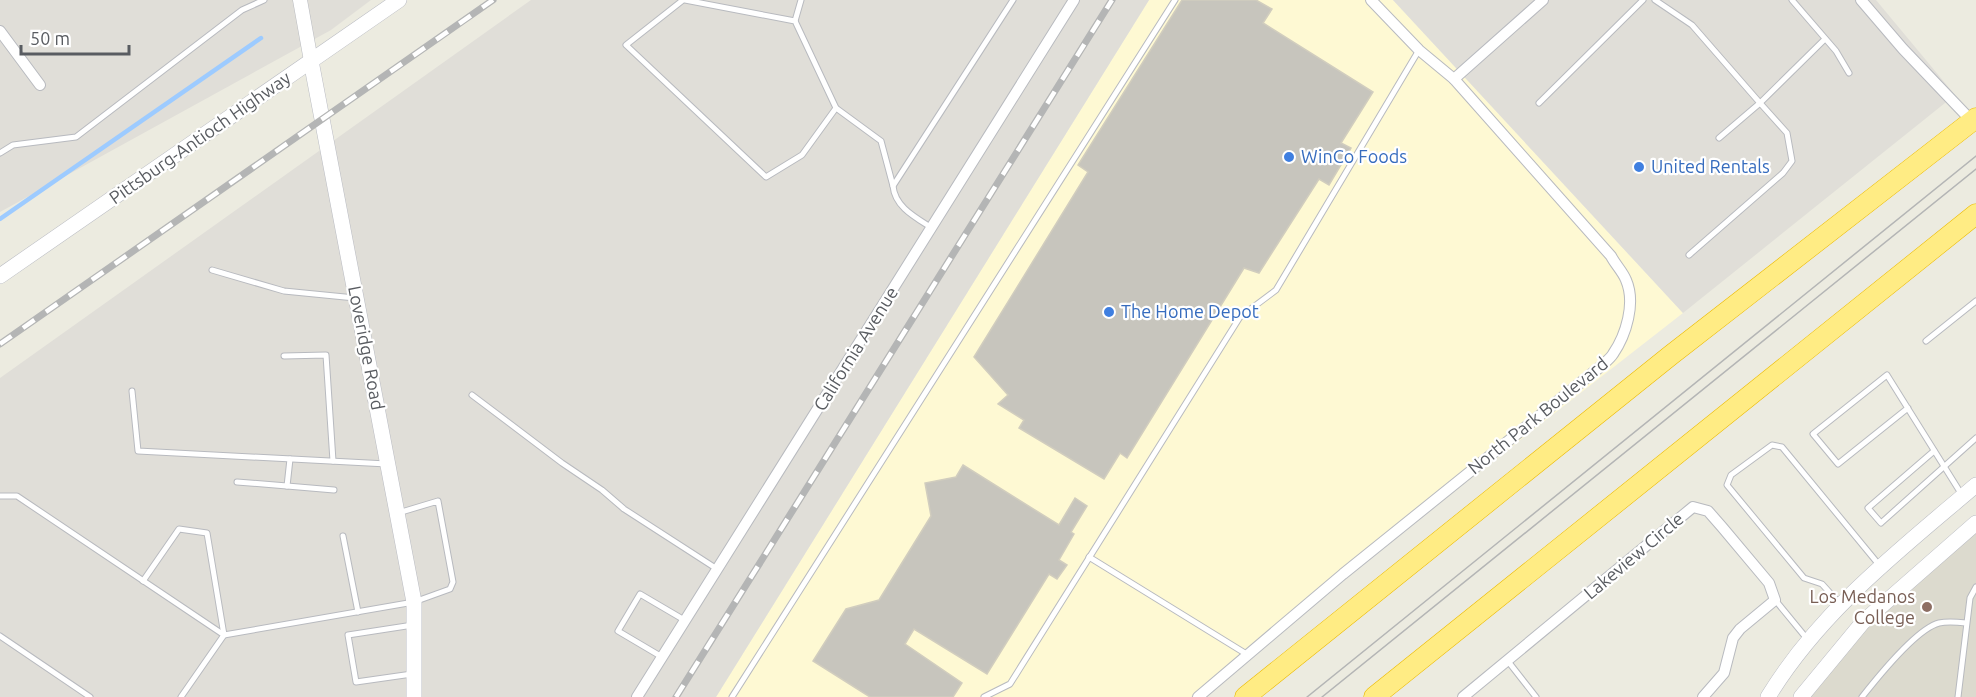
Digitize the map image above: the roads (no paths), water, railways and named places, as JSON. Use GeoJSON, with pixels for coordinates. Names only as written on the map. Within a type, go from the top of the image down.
{"type":"FeatureCollection","features":[{"type":"Feature","properties":{"kind":"highway"},"geometry":{"type":"LineString","coordinates":[[1245,697],[1971,116]]}},
{"type":"Feature","properties":{"kind":"highway"},"geometry":{"type":"LineString","coordinates":[[1374,697],[1976,214]]}},
{"type":"Feature","properties":{"kind":"main road","name":"Pittsburg-Antioch Highway"},"geometry":{"type":"LineString","coordinates":[[0,276],[399,0]]}},
{"type":"Feature","properties":{"kind":"main road","name":"Loveridge Road"},"geometry":{"type":"LineString","coordinates":[[311,61],[414,602],[414,697]]}},
{"type":"Feature","properties":{"kind":"main road"},"geometry":{"type":"LineString","coordinates":[[1768,697],[1809,641],[1841,605],[1880,566],[1976,485]]}},
{"type":"Feature","properties":{"kind":"main road"},"geometry":{"type":"LineString","coordinates":[[1801,697],[1863,622],[1976,523]]}},
{"type":"Feature","properties":{"kind":"street","name":"Loveridge Road"},"geometry":{"type":"LineString","coordinates":[[300,0],[311,61]]}},
{"type":"Feature","properties":{"kind":"street","name":"North Park Boulevard"},"geometry":{"type":"LineString","coordinates":[[1198,697],[1351,568],[1600,367],[1613,355],[1624,332],[1628,315],[1627,281],[1611,256],[1454,79],[1419,50],[1371,0]]}},
{"type":"Feature","properties":{"kind":"street"},"geometry":{"type":"LineString","coordinates":[[1454,79],[1543,0]]}},
{"type":"Feature","properties":{"kind":"street"},"geometry":{"type":"LineString","coordinates":[[1861,0],[1903,50],[1971,116]]}},
{"type":"Feature","properties":{"kind":"street","name":"California Avenue"},"geometry":{"type":"LineString","coordinates":[[637,697],[932,228],[1070,1]]}},
{"type":"Feature","properties":{"kind":"street"},"geometry":{"type":"LineString","coordinates":[[0,31],[40,85]]}},
{"type":"Feature","properties":{"kind":"street","name":"Lakeview Circle"},"geometry":{"type":"LineString","coordinates":[[1463,697],[1693,507],[1708,511],[1769,583],[1775,600]]}},
{"type":"Feature","properties":{"kind":"street"},"geometry":{"type":"LineString","coordinates":[[1703,697],[1724,673],[1733,638],[1740,629],[1775,600]]}},
{"type":"Feature","properties":{"kind":"lane"},"geometry":{"type":"LineString","coordinates":[[0,153],[13,145],[76,136],[242,10],[264,0]]}},
{"type":"Feature","properties":{"kind":"lane"},"geometry":{"type":"LineString","coordinates":[[795,21],[684,0],[626,45],[766,177],[802,155],[836,108]]}},
{"type":"Feature","properties":{"kind":"lane"},"geometry":{"type":"LineString","coordinates":[[801,0],[795,21],[836,108],[881,141],[895,198],[909,212],[932,228]]}},
{"type":"Feature","properties":{"kind":"lane"},"geometry":{"type":"LineString","coordinates":[[893,186],[1013,0]]}},
{"type":"Feature","properties":{"kind":"lane"},"geometry":{"type":"LineString","coordinates":[[732,697],[1175,0]]}},
{"type":"Feature","properties":{"kind":"lane"},"geometry":{"type":"LineString","coordinates":[[1539,103],[1644,0]]}},
{"type":"Feature","properties":{"kind":"lane"},"geometry":{"type":"LineString","coordinates":[[1655,0],[1692,25],[1787,133],[1792,161],[1783,173],[1689,255]]}},
{"type":"Feature","properties":{"kind":"lane"},"geometry":{"type":"LineString","coordinates":[[1792,0],[1836,51],[1849,73]]}},
{"type":"Feature","properties":{"kind":"lane"},"geometry":{"type":"LineString","coordinates":[[1719,138],[1760,104],[1825,39]]}},
{"type":"Feature","properties":{"kind":"lane"},"geometry":{"type":"LineString","coordinates":[[984,697],[1010,684],[1240,317],[1276,290],[1419,50]]}},
{"type":"Feature","properties":{"kind":"lane"},"geometry":{"type":"LineString","coordinates":[[212,270],[284,291],[357,298]]}},
{"type":"Feature","properties":{"kind":"lane"},"geometry":{"type":"LineString","coordinates":[[1926,341],[1976,301]]}},
{"type":"Feature","properties":{"kind":"lane"},"geometry":{"type":"LineString","coordinates":[[284,356],[326,355],[333,461]]}},
{"type":"Feature","properties":{"kind":"lane"},"geometry":{"type":"LineString","coordinates":[[1908,408],[1838,464],[1813,434],[1887,375],[1908,408],[1934,451],[1963,496]]}},
{"type":"Feature","properties":{"kind":"lane"},"geometry":{"type":"LineString","coordinates":[[132,391],[138,451],[388,464]]}},
{"type":"Feature","properties":{"kind":"lane"},"geometry":{"type":"LineString","coordinates":[[472,395],[562,463],[602,490],[624,509],[718,569]]}},
{"type":"Feature","properties":{"kind":"lane"},"geometry":{"type":"LineString","coordinates":[[1934,451],[1868,508],[1881,523],[1976,438]]}},
{"type":"Feature","properties":{"kind":"lane"},"geometry":{"type":"LineString","coordinates":[[1841,605],[1822,584],[1803,578],[1727,485],[1731,475],[1772,445],[1782,447],[1880,566]]}},
{"type":"Feature","properties":{"kind":"lane"},"geometry":{"type":"LineString","coordinates":[[287,486],[290,459]]}},
{"type":"Feature","properties":{"kind":"lane"},"geometry":{"type":"LineString","coordinates":[[237,482],[334,490]]}},
{"type":"Feature","properties":{"kind":"lane"},"geometry":{"type":"LineString","coordinates":[[0,496],[17,496],[224,635],[414,602],[450,589],[452,586],[445,530],[439,503],[436,501],[398,513]]}},
{"type":"Feature","properties":{"kind":"lane"},"geometry":{"type":"LineString","coordinates":[[143,581],[179,529],[207,533],[224,635],[181,697]]}},
{"type":"Feature","properties":{"kind":"lane"},"geometry":{"type":"LineString","coordinates":[[343,536],[358,612]]}},
{"type":"Feature","properties":{"kind":"lane"},"geometry":{"type":"LineString","coordinates":[[1089,557],[1248,655]]}},
{"type":"Feature","properties":{"kind":"lane"},"geometry":{"type":"LineString","coordinates":[[1958,697],[1970,598],[1976,587]]}},
{"type":"Feature","properties":{"kind":"lane"},"geometry":{"type":"LineString","coordinates":[[662,657],[618,631],[640,594],[686,621]]}},
{"type":"Feature","properties":{"kind":"lane"},"geometry":{"type":"LineString","coordinates":[[1775,600],[1809,641]]}},
{"type":"Feature","properties":{"kind":"lane"},"geometry":{"type":"LineString","coordinates":[[1862,697],[1884,671],[1936,623],[1947,621],[1966,623]]}},
{"type":"Feature","properties":{"kind":"lane"},"geometry":{"type":"LineString","coordinates":[[414,624],[348,635],[356,682],[415,673]]}},
{"type":"Feature","properties":{"kind":"lane"},"geometry":{"type":"LineString","coordinates":[[0,636],[90,697]]}},
{"type":"Feature","properties":{"kind":"lane"},"geometry":{"type":"LineString","coordinates":[[1507,660],[1536,697]]}},
{"type":"Feature","properties":{"kind":"waterway"},"geometry":{"type":"LineString","coordinates":[[0,219],[261,38]]}},
{"type":"Feature","properties":{"kind":"tram line"},"geometry":{"type":"LineString","coordinates":[[1307,697],[1976,156]]}},
{"type":"Feature","properties":{"kind":"tram line"},"geometry":{"type":"LineString","coordinates":[[1322,697],[1976,169]]}},
{"type":"Feature","properties":{"kind":"railway"},"geometry":{"type":"LineString","coordinates":[[0,344],[493,0]]}},
{"type":"Feature","properties":{"kind":"railway"},"geometry":{"type":"LineString","coordinates":[[676,697],[1112,0]]}},
{"type":"Feature","properties":{"kind":"place","name":"WinCo Foods"},"geometry":{"type":"Point","coordinates":[1289,157]}},
{"type":"Feature","properties":{"kind":"place","name":"United Rentals"},"geometry":{"type":"Point","coordinates":[1639,167]}},
{"type":"Feature","properties":{"kind":"place","name":"The Home Depot"},"geometry":{"type":"Point","coordinates":[1109,312]}},
{"type":"Feature","properties":{"kind":"place","name":"Los Medanos College"},"geometry":{"type":"Point","coordinates":[1927,607]}}]}
